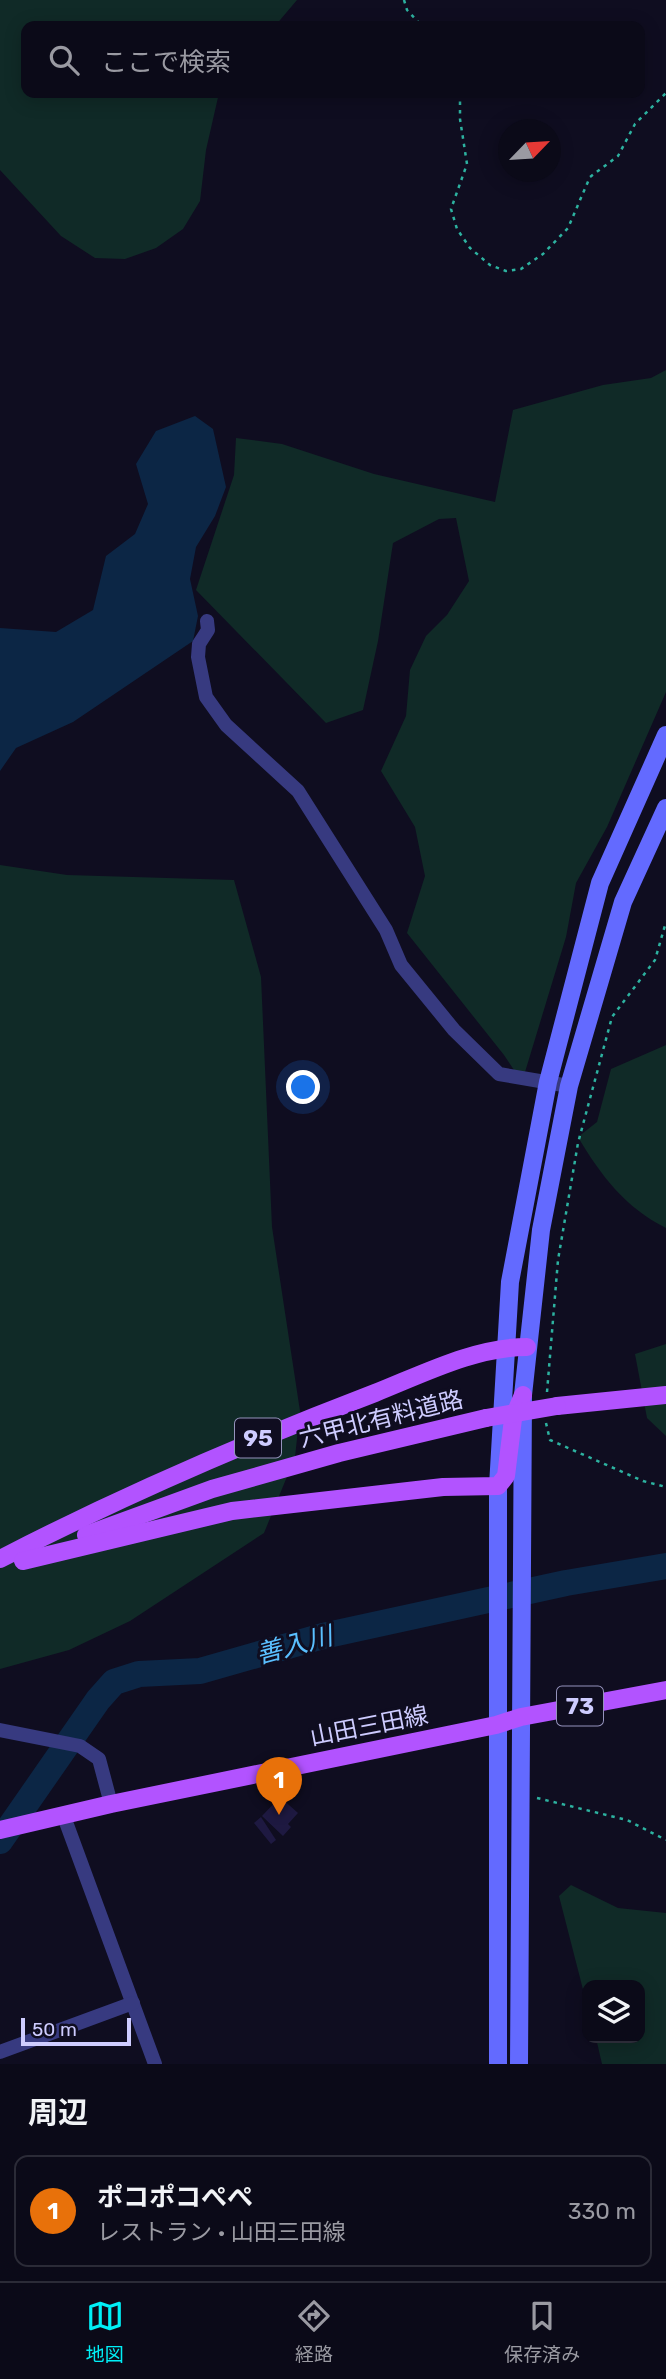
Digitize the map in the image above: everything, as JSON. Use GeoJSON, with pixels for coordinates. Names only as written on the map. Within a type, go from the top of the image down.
{"type":"FeatureCollection","features":[{"type":"Feature","properties":{"kind":"main road","name":"95"},"geometry":{"type":"LineString","coordinates":[[0,1559],[207,1459],[456,1361],[505,1347],[527,1347]]}},
{"type":"Feature","properties":{"kind":"main road"},"geometry":{"type":"LineString","coordinates":[[498,1486],[506,1476],[513,1419],[523,1395]]}},
{"type":"Feature","properties":{"kind":"main road","name":"六甲北有料道路"},"geometry":{"type":"LineString","coordinates":[[0,1572],[212,1489],[339,1453],[550,1405],[666,1395]]}},
{"type":"Feature","properties":{"kind":"main road","name":"95"},"geometry":{"type":"LineString","coordinates":[[23,1561],[232,1511],[443,1487],[498,1486]]}},
{"type":"Feature","properties":{"kind":"main road","name":"山田三田線"},"geometry":{"type":"LineString","coordinates":[[0,1830],[63,1814],[496,1725],[521,1717],[666,1690]]}},
{"type":"Feature","properties":{"kind":"street"},"geometry":{"type":"LineString","coordinates":[[207,621],[208,630],[199,644],[198,657],[206,697],[226,724],[298,791],[386,930],[401,965],[454,1030],[499,1074],[569,1086]]}},
{"type":"Feature","properties":{"kind":"street"},"geometry":{"type":"LineString","coordinates":[[498,2064],[498,1486],[510,1282],[548,1082],[600,883],[666,735]]}},
{"type":"Feature","properties":{"kind":"street"},"geometry":{"type":"LineString","coordinates":[[519,2064],[523,1395],[527,1347],[541,1230],[569,1086],[623,902],[666,808]]}},
{"type":"Feature","properties":{"kind":"street"},"geometry":{"type":"LineString","coordinates":[[0,1730],[80,1746],[99,1759],[111,1804]]}},
{"type":"Feature","properties":{"kind":"street"},"geometry":{"type":"LineString","coordinates":[[63,1814],[155,2064]]}},
{"type":"Feature","properties":{"kind":"street"},"geometry":{"type":"LineString","coordinates":[[0,2052],[133,2003]]}},
{"type":"Feature","properties":{"kind":"path"},"geometry":{"type":"LineString","coordinates":[[404,0],[407,10],[417,21]]}},
{"type":"Feature","properties":{"kind":"path"},"geometry":{"type":"LineString","coordinates":[[460,98],[460,119],[467,164],[451,209],[457,229],[470,248],[490,265],[506,271],[521,269],[544,254],[568,228],[590,177],[618,156],[635,124],[666,93]]}},
{"type":"Feature","properties":{"kind":"path"},"geometry":{"type":"LineString","coordinates":[[666,922],[655,960],[612,1017],[578,1143],[558,1260],[550,1405],[550,1440],[643,1481],[666,1487]]}},
{"type":"Feature","properties":{"kind":"path"},"geometry":{"type":"LineString","coordinates":[[519,1794],[627,1820],[666,1840]]}},
{"type":"Feature","properties":{"kind":"green space"},"geometry":{"type":"Polygon","coordinates":[[[0,0],[297,0],[279,21],[21,21],[21,98],[218,98],[206,150],[200,201],[183,229],[156,248],[125,259],[95,258],[61,236],[0,170],[0,0]]]}},
{"type":"Feature","properties":{"kind":"green space"},"geometry":{"type":"Polygon","coordinates":[[[666,370],[666,692],[607,827],[576,883],[566,937],[522,1082],[504,1055],[407,933],[425,876],[415,827],[381,771],[406,716],[410,670],[426,636],[447,615],[469,581],[456,518],[439,519],[393,543],[378,641],[363,710],[326,723],[196,590],[234,475],[236,438],[282,444],[374,474],[495,502],[513,410],[603,385],[651,378],[666,370]]]}},
{"type":"Feature","properties":{"kind":"green space"},"geometry":{"type":"Polygon","coordinates":[[[0,865],[67,875],[234,880],[261,977],[272,1227],[300,1411],[295,1457],[264,1533],[130,1621],[69,1650],[0,1669],[0,865]]]}},
{"type":"Feature","properties":{"kind":"green space"},"geometry":{"type":"Polygon","coordinates":[[[666,1045],[666,1228],[639,1211],[616,1190],[578,1137],[597,1122],[611,1069],[666,1045]]]}},
{"type":"Feature","properties":{"kind":"green space"},"geometry":{"type":"Polygon","coordinates":[[[666,1344],[666,1436],[647,1418],[635,1354],[666,1344]]]}},
{"type":"Feature","properties":{"kind":"green space"},"geometry":{"type":"Polygon","coordinates":[[[571,1885],[618,1908],[666,1913],[666,2064],[602,2064],[597,2043],[645,2043],[645,1980],[582,1980],[582,1986],[559,1896],[571,1885]]]}},
{"type":"Feature","properties":{"kind":"water"},"geometry":{"type":"Polygon","coordinates":[[[195,416],[213,429],[226,487],[215,516],[196,547],[190,579],[198,616],[193,641],[73,722],[16,748],[0,771],[0,628],[56,632],[93,610],[106,556],[135,534],[148,504],[136,464],[156,431],[195,416]]]}},
{"type":"Feature","properties":{"kind":"building"},"geometry":{"type":"Polygon","coordinates":[[[280,1797],[298,1813],[288,1824],[291,1827],[283,1836],[262,1816],[280,1797]]]}},
{"type":"Feature","properties":{"kind":"building"},"geometry":{"type":"Polygon","coordinates":[[[261,1817],[276,1840],[271,1844],[254,1823],[261,1817]]]}},
{"type":"Feature","properties":{"kind":"waterway","name":"善入川"},"geometry":{"type":"LineString","coordinates":[[0,1841],[98,1700],[114,1682],[139,1674],[200,1671],[323,1636],[566,1583],[666,1566]]}},
{"type":"Feature","properties":{"kind":"place","name":"ポコポコぺぺ"},"geometry":{"type":"Point","coordinates":[279,1815]}}]}
